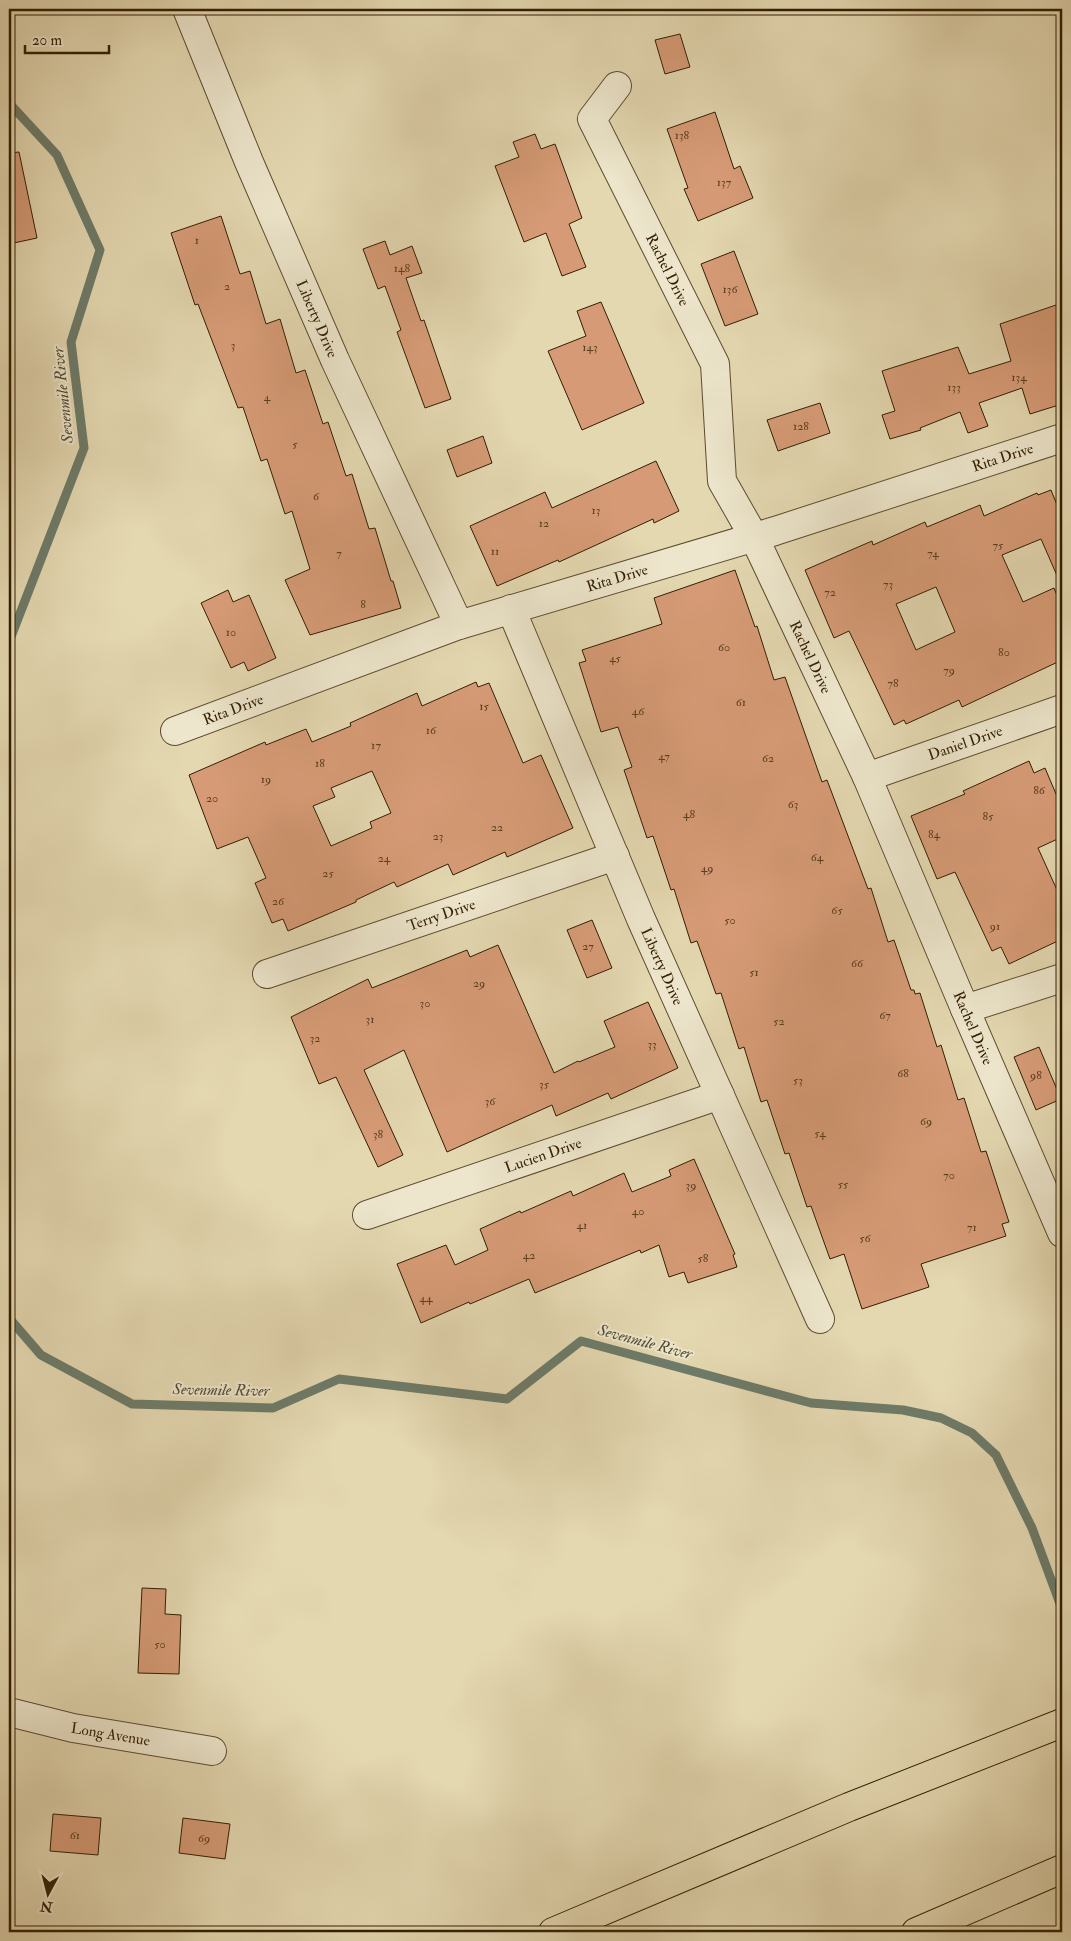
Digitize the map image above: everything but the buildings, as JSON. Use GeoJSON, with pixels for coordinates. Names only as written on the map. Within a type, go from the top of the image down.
{"type":"FeatureCollection","features":[{"type":"Feature","properties":{"kind":"highway"},"geometry":{"type":"LineString","coordinates":[[553,1932],[814,1821],[1062,1723]]}},
{"type":"Feature","properties":{"kind":"highway"},"geometry":{"type":"LineString","coordinates":[[916,1932],[1062,1869]]}},
{"type":"Feature","properties":{"kind":"street","name":"Liberty Drive"},"geometry":{"type":"LineString","coordinates":[[187,9],[249,162],[335,360],[459,625]]}},
{"type":"Feature","properties":{"kind":"street","name":"Rachel Drive"},"geometry":{"type":"LineString","coordinates":[[617,86],[592,118],[715,364],[722,481],[754,537],[867,777],[1062,1233]]}},
{"type":"Feature","properties":{"kind":"street","name":"Rita Drive"},"geometry":{"type":"LineString","coordinates":[[175,731],[459,625],[754,537],[1062,438]]}},
{"type":"Feature","properties":{"kind":"street","name":"Liberty Drive"},"geometry":{"type":"LineString","coordinates":[[511,609],[615,856],[820,1319]]}},
{"type":"Feature","properties":{"kind":"street","name":"Daniel Drive"},"geometry":{"type":"LineString","coordinates":[[867,777],[1062,709]]}},
{"type":"Feature","properties":{"kind":"street","name":"Terry Drive"},"geometry":{"type":"LineString","coordinates":[[267,974],[615,856]]}},
{"type":"Feature","properties":{"kind":"street"},"geometry":{"type":"LineString","coordinates":[[965,1009],[1062,978]]}},
{"type":"Feature","properties":{"kind":"street","name":"Lucien Drive"},"geometry":{"type":"LineString","coordinates":[[367,1214],[720,1095]]}},
{"type":"Feature","properties":{"kind":"street","name":"Long Avenue"},"geometry":{"type":"LineString","coordinates":[[9,1712],[74,1728],[212,1751]]}},
{"type":"Feature","properties":{"kind":"waterway","name":"Sevenmile River"},"geometry":{"type":"LineString","coordinates":[[9,103],[57,155],[100,250],[71,342],[84,448],[9,642]]}},
{"type":"Feature","properties":{"kind":"waterway","name":"Sevenmile River"},"geometry":{"type":"LineString","coordinates":[[9,1318],[41,1355],[132,1404],[273,1408],[339,1379],[507,1399],[581,1341],[811,1403],[903,1410],[941,1418],[972,1433],[996,1455],[1032,1528],[1062,1609]]}}]}
